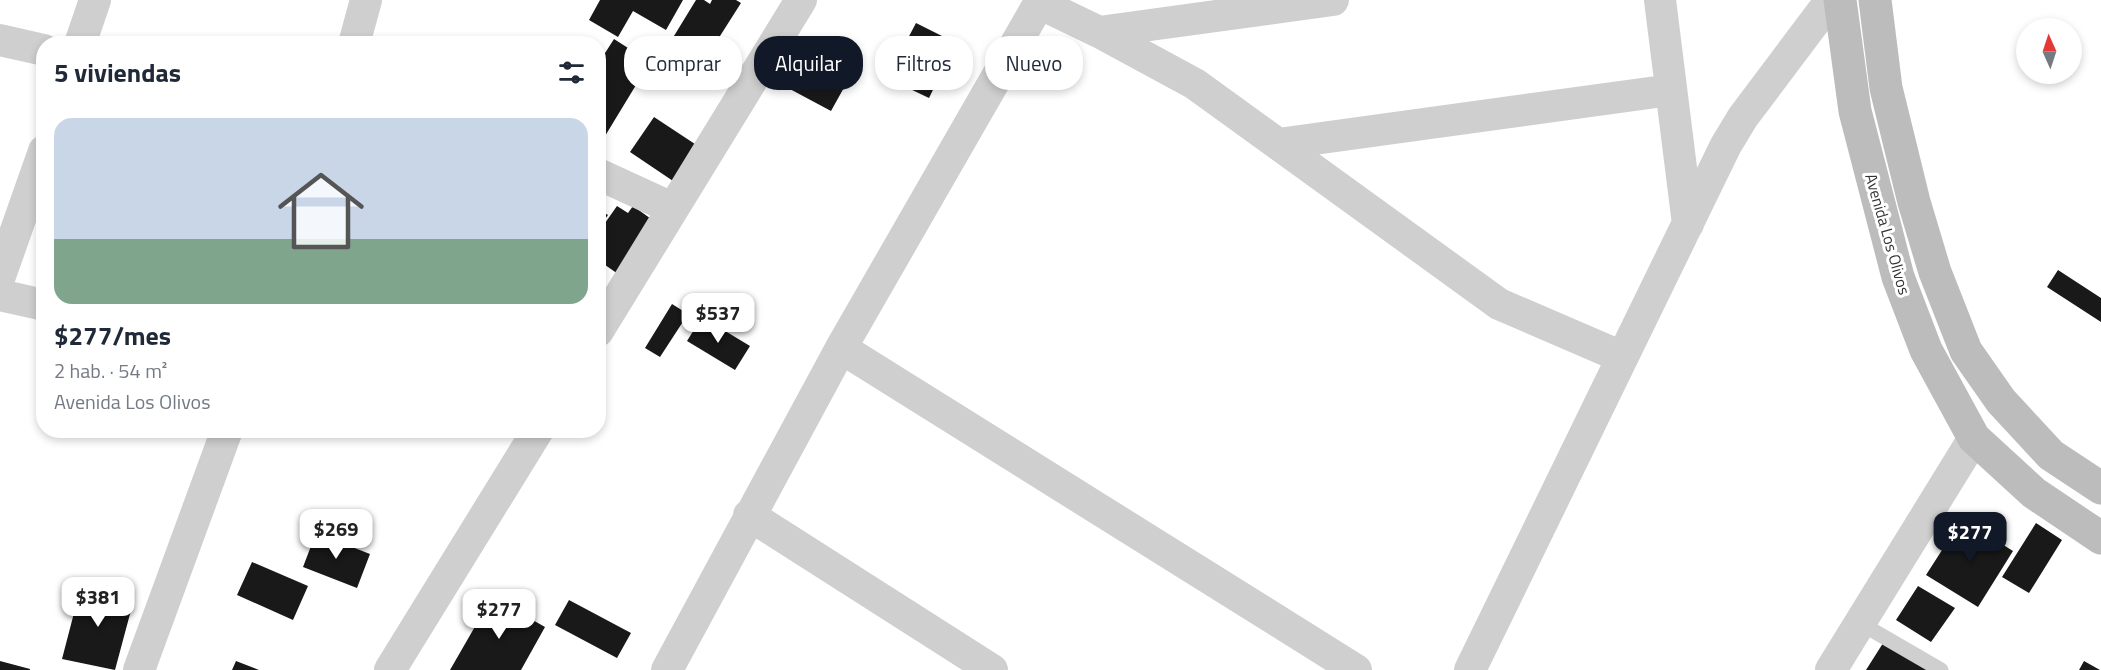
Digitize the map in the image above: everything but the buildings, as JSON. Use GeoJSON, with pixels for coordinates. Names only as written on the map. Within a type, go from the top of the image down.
{"type":"FeatureCollection","features":[{"type":"Feature","properties":{"kind":"street"},"geometry":{"type":"LineString","coordinates":[[84,36],[95,0]]}},
{"type":"Feature","properties":{"kind":"street"},"geometry":{"type":"LineString","coordinates":[[356,36],[366,0]]}},
{"type":"Feature","properties":{"kind":"street"},"geometry":{"type":"LineString","coordinates":[[606,318],[801,0]]}},
{"type":"Feature","properties":{"kind":"street"},"geometry":{"type":"LineString","coordinates":[[1099,32],[1333,0]]}},
{"type":"Feature","properties":{"kind":"street"},"geometry":{"type":"LineString","coordinates":[[1660,0],[1688,224]]}},
{"type":"Feature","properties":{"kind":"street"},"geometry":{"type":"LineString","coordinates":[[1470,670],[1622,357],[1743,117],[1831,0]]}},
{"type":"Feature","properties":{"kind":"street","name":"Avenida Los Olivos"},"geometry":{"type":"LineString","coordinates":[[1840,0],[1855,111],[1898,278],[1926,350],[1974,438],[2034,493],[2101,538]]}},
{"type":"Feature","properties":{"kind":"street","name":"Avenida Los Olivos"},"geometry":{"type":"LineString","coordinates":[[1875,0],[1886,88],[1914,202],[1935,272],[1966,351],[2001,401],[2051,455],[2101,488]]}},
{"type":"Feature","properties":{"kind":"street"},"geometry":{"type":"LineString","coordinates":[[667,670],[841,348],[1040,2],[1195,84],[1499,304],[1622,357]]}},
{"type":"Feature","properties":{"kind":"street"},"geometry":{"type":"LineString","coordinates":[[0,40],[36,48]]}},
{"type":"Feature","properties":{"kind":"street"},"geometry":{"type":"LineString","coordinates":[[1278,144],[1671,90]]}},
{"type":"Feature","properties":{"kind":"street"},"geometry":{"type":"LineString","coordinates":[[0,276],[36,174]]}},
{"type":"Feature","properties":{"kind":"street"},"geometry":{"type":"LineString","coordinates":[[606,178],[672,208]]}},
{"type":"Feature","properties":{"kind":"street"},"geometry":{"type":"LineString","coordinates":[[0,295],[36,303]]}},
{"type":"Feature","properties":{"kind":"street"},"geometry":{"type":"LineString","coordinates":[[841,348],[1356,670]]}},
{"type":"Feature","properties":{"kind":"street"},"geometry":{"type":"LineString","coordinates":[[139,670],[224,438]]}},
{"type":"Feature","properties":{"kind":"street"},"geometry":{"type":"LineString","coordinates":[[390,670],[533,438]]}},
{"type":"Feature","properties":{"kind":"street"},"geometry":{"type":"LineString","coordinates":[[1832,670],[1974,438]]}},
{"type":"Feature","properties":{"kind":"street"},"geometry":{"type":"LineString","coordinates":[[749,515],[992,670]]}},
{"type":"Feature","properties":{"kind":"lane"},"geometry":{"type":"LineString","coordinates":[[1860,623],[1941,670]]}}]}
